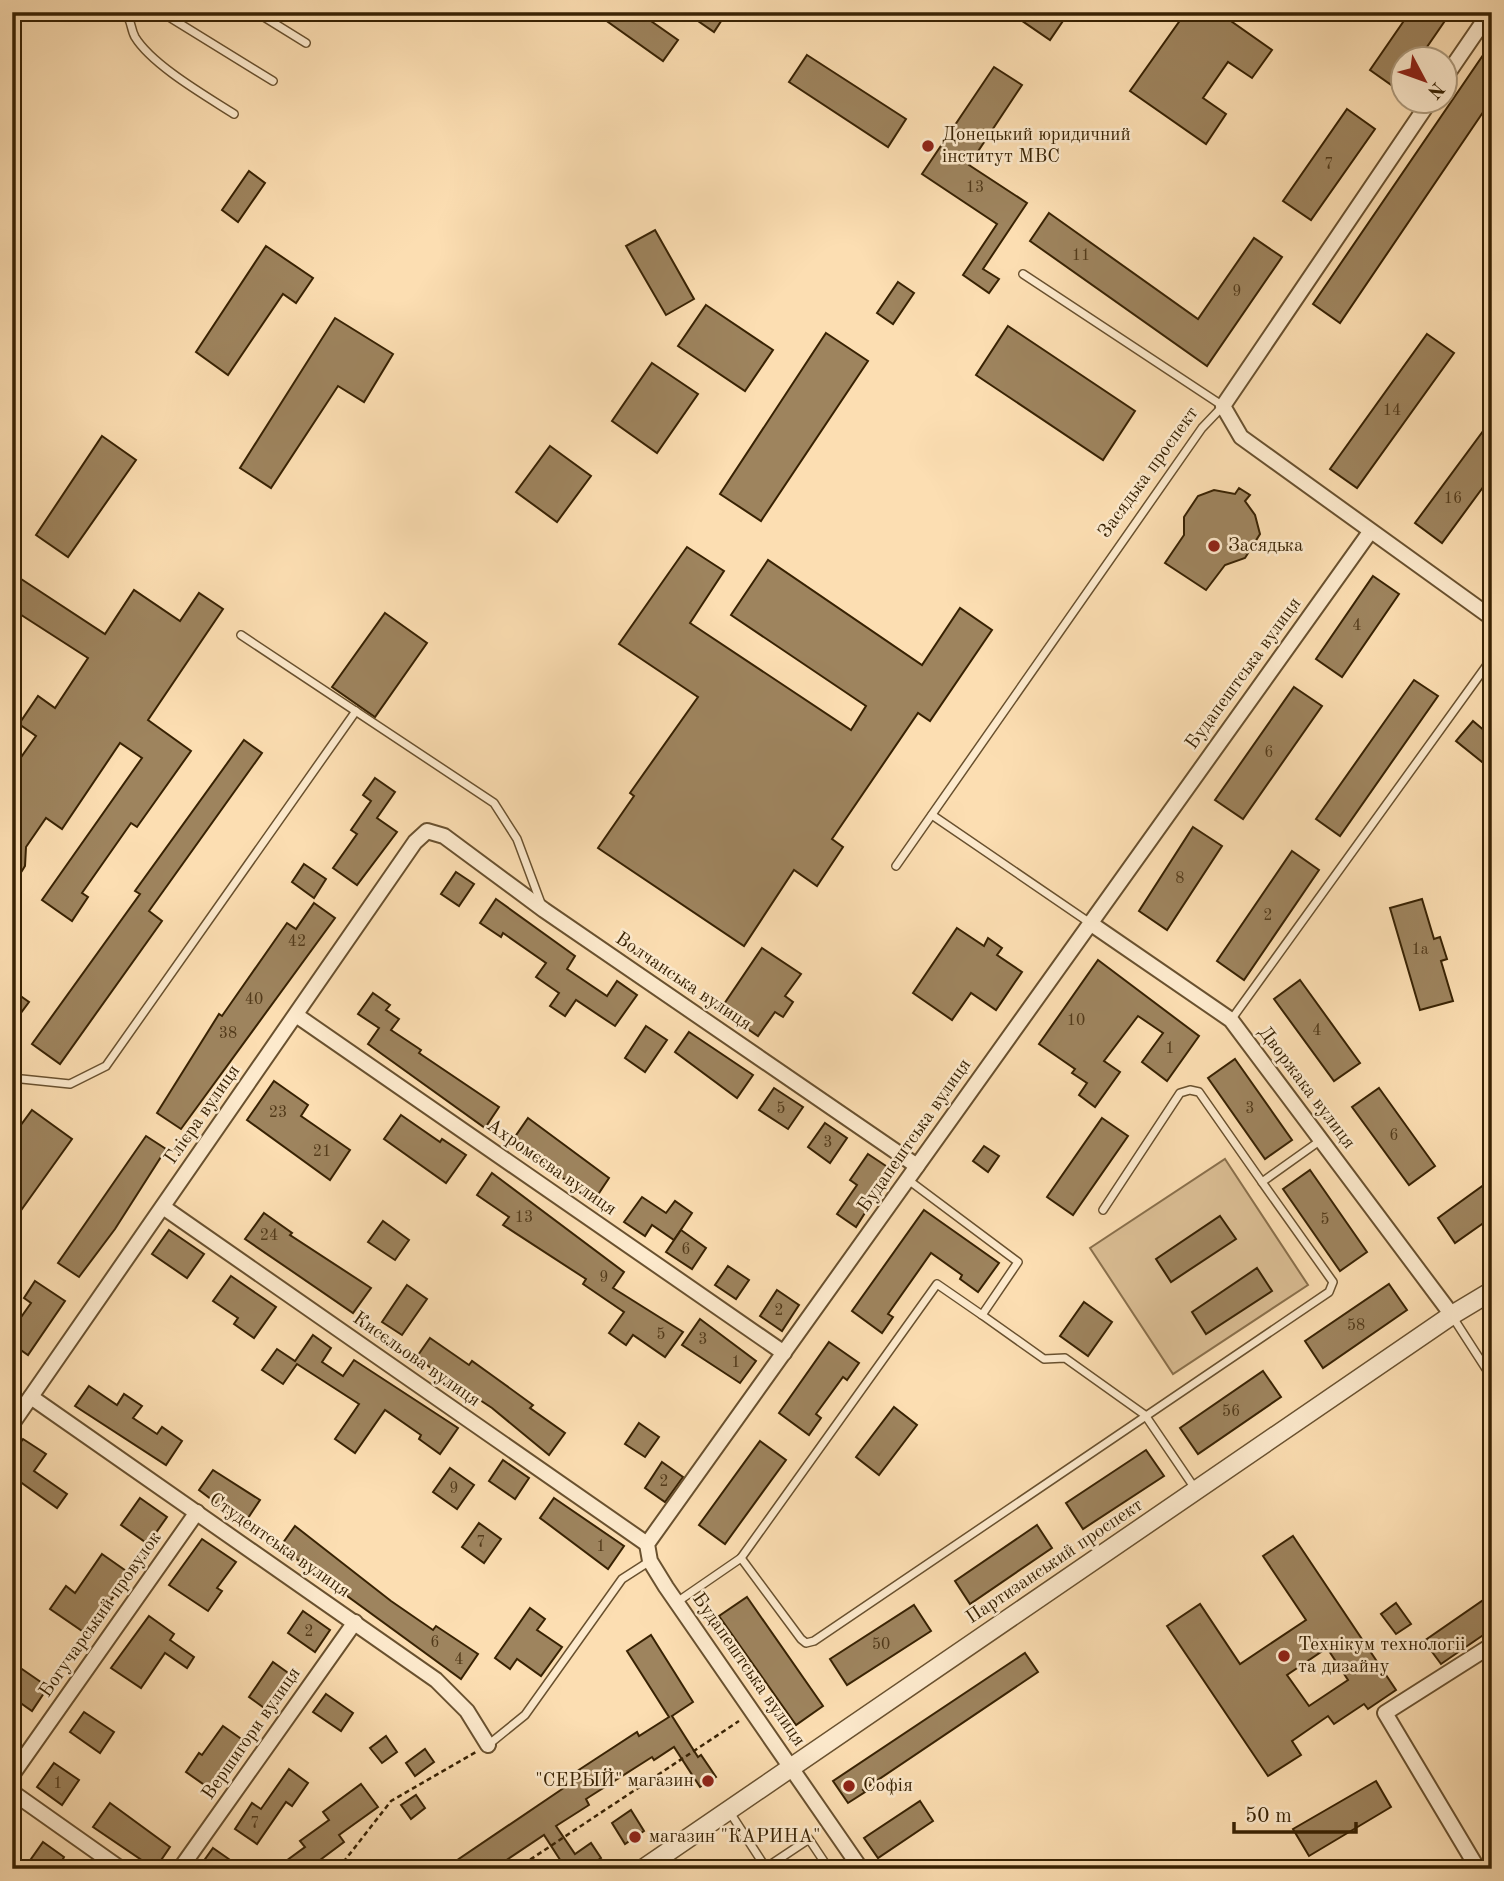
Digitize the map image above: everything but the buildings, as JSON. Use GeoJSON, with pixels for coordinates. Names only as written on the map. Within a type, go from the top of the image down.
{"type":"FeatureCollection","features":[{"type":"Feature","properties":{"kind":"street"},"geometry":{"type":"LineString","coordinates":[[1458,59],[1490,12]]}},
{"type":"Feature","properties":{"kind":"street","name":"Засядька проспект"},"geometry":{"type":"LineString","coordinates":[[1223,406],[1420,116]]}},
{"type":"Feature","properties":{"kind":"street"},"geometry":{"type":"LineString","coordinates":[[1223,406],[1241,437],[1492,618]]}},
{"type":"Feature","properties":{"kind":"street","name":"Будапештська вулиця"},"geometry":{"type":"LineString","coordinates":[[861,1869],[650,1561],[647,1544],[1370,532]]}},
{"type":"Feature","properties":{"kind":"street","name":"Волчанська вулиця"},"geometry":{"type":"LineString","coordinates":[[427,831],[444,836],[544,910],[917,1166]]}},
{"type":"Feature","properties":{"kind":"street","name":"Глієра вулиця"},"geometry":{"type":"LineString","coordinates":[[12,1424],[415,842],[427,831]]}},
{"type":"Feature","properties":{"kind":"street","name":"Дворжака вулиця"},"geometry":{"type":"LineString","coordinates":[[1090,923],[1231,1020],[1452,1315]]}},
{"type":"Feature","properties":{"kind":"street","name":"Ахромєєва вулиця"},"geometry":{"type":"LineString","coordinates":[[296,1015],[784,1353]]}},
{"type":"Feature","properties":{"kind":"street","name":"Кисєльова вулиця"},"geometry":{"type":"LineString","coordinates":[[163,1207],[647,1544]]}},
{"type":"Feature","properties":{"kind":"street","name":"Партизанський проспект"},"geometry":{"type":"LineString","coordinates":[[645,1868],[1452,1315],[1492,1291]]}},
{"type":"Feature","properties":{"kind":"street","name":"Студентська вулиця"},"geometry":{"type":"LineString","coordinates":[[31,1397],[436,1680],[467,1711],[488,1745]]}},
{"type":"Feature","properties":{"kind":"street","name":"Богучарський провулок"},"geometry":{"type":"LineString","coordinates":[[12,1774],[197,1512]]}},
{"type":"Feature","properties":{"kind":"street","name":"Вершигори вулиця"},"geometry":{"type":"LineString","coordinates":[[180,1869],[355,1622]]}},
{"type":"Feature","properties":{"kind":"street"},"geometry":{"type":"LineString","coordinates":[[1478,1869],[1385,1713],[1492,1645]]}},
{"type":"Feature","properties":{"kind":"street"},"geometry":{"type":"LineString","coordinates":[[12,1792],[121,1869]]}},
{"type":"Feature","properties":{"kind":"lane"},"geometry":{"type":"LineString","coordinates":[[161,12],[274,80]]}},
{"type":"Feature","properties":{"kind":"lane"},"geometry":{"type":"LineString","coordinates":[[256,12],[306,43]]}},
{"type":"Feature","properties":{"kind":"lane"},"geometry":{"type":"LineString","coordinates":[[129,13],[135,37],[169,71],[234,114]]}},
{"type":"Feature","properties":{"kind":"lane"},"geometry":{"type":"LineString","coordinates":[[1023,274],[1223,406]]}},
{"type":"Feature","properties":{"kind":"lane","name":"Засядька проспект"},"geometry":{"type":"LineString","coordinates":[[896,866],[1202,428],[1223,406]]}},
{"type":"Feature","properties":{"kind":"lane"},"geometry":{"type":"LineString","coordinates":[[241,635],[494,803],[517,839],[544,910]]}},
{"type":"Feature","properties":{"kind":"lane"},"geometry":{"type":"LineString","coordinates":[[1231,1020],[1492,658]]}},
{"type":"Feature","properties":{"kind":"lane"},"geometry":{"type":"LineString","coordinates":[[12,1078],[70,1084],[94,1074],[111,1060],[356,711]]}},
{"type":"Feature","properties":{"kind":"lane"},"geometry":{"type":"LineString","coordinates":[[932,815],[1090,923]]}},
{"type":"Feature","properties":{"kind":"lane"},"geometry":{"type":"LineString","coordinates":[[741,1558],[801,1639],[806,1643],[814,1641],[1333,1288],[1333,1282],[1199,1092],[1190,1090],[1181,1093],[1103,1210]]}},
{"type":"Feature","properties":{"kind":"lane"},"geometry":{"type":"LineString","coordinates":[[1262,1182],[1321,1140]]}},
{"type":"Feature","properties":{"kind":"lane"},"geometry":{"type":"LineString","coordinates":[[907,1179],[1018,1262],[982,1315]]}},
{"type":"Feature","properties":{"kind":"lane"},"geometry":{"type":"LineString","coordinates":[[677,1602],[741,1558],[937,1284],[1044,1359],[1065,1358],[1146,1415],[1197,1490]]}},
{"type":"Feature","properties":{"kind":"lane"},"geometry":{"type":"LineString","coordinates":[[1452,1315],[1492,1377]]}},
{"type":"Feature","properties":{"kind":"lane"},"geometry":{"type":"LineString","coordinates":[[488,1745],[526,1714],[622,1579],[650,1561]]}},
{"type":"Feature","properties":{"kind":"lane"},"geometry":{"type":"LineString","coordinates":[[728,1811],[765,1868],[810,1839],[829,1869]]}},
{"type":"Feature","properties":{"kind":"path"},"geometry":{"type":"LineString","coordinates":[[516,1869],[754,1711]]}},
{"type":"Feature","properties":{"kind":"path"},"geometry":{"type":"LineString","coordinates":[[338,1869],[391,1801],[488,1745]]}},
{"type":"Feature","properties":{"kind":"shaded area"},"geometry":{"type":"Polygon","coordinates":[[[1225,1159],[1308,1285],[1173,1374],[1090,1248],[1225,1159]]]}},
{"type":"Feature","properties":{"kind":"place","name":"Донецький юридичний інститут МВС"},"geometry":{"type":"Point","coordinates":[928,146]}},
{"type":"Feature","properties":{"kind":"place","name":"Засядька"},"geometry":{"type":"Point","coordinates":[1214,546]}},
{"type":"Feature","properties":{"kind":"place","name":"Технікум технологіі та дизайну"},"geometry":{"type":"Point","coordinates":[1284,1656]}},
{"type":"Feature","properties":{"kind":"place","name":"\"СЕРЫЙ\" магазин"},"geometry":{"type":"Point","coordinates":[708,1781]}},
{"type":"Feature","properties":{"kind":"place","name":"Софія"},"geometry":{"type":"Point","coordinates":[849,1786]}},
{"type":"Feature","properties":{"kind":"place","name":"магазин \"КАРИНА\""},"geometry":{"type":"Point","coordinates":[635,1837]}}]}
